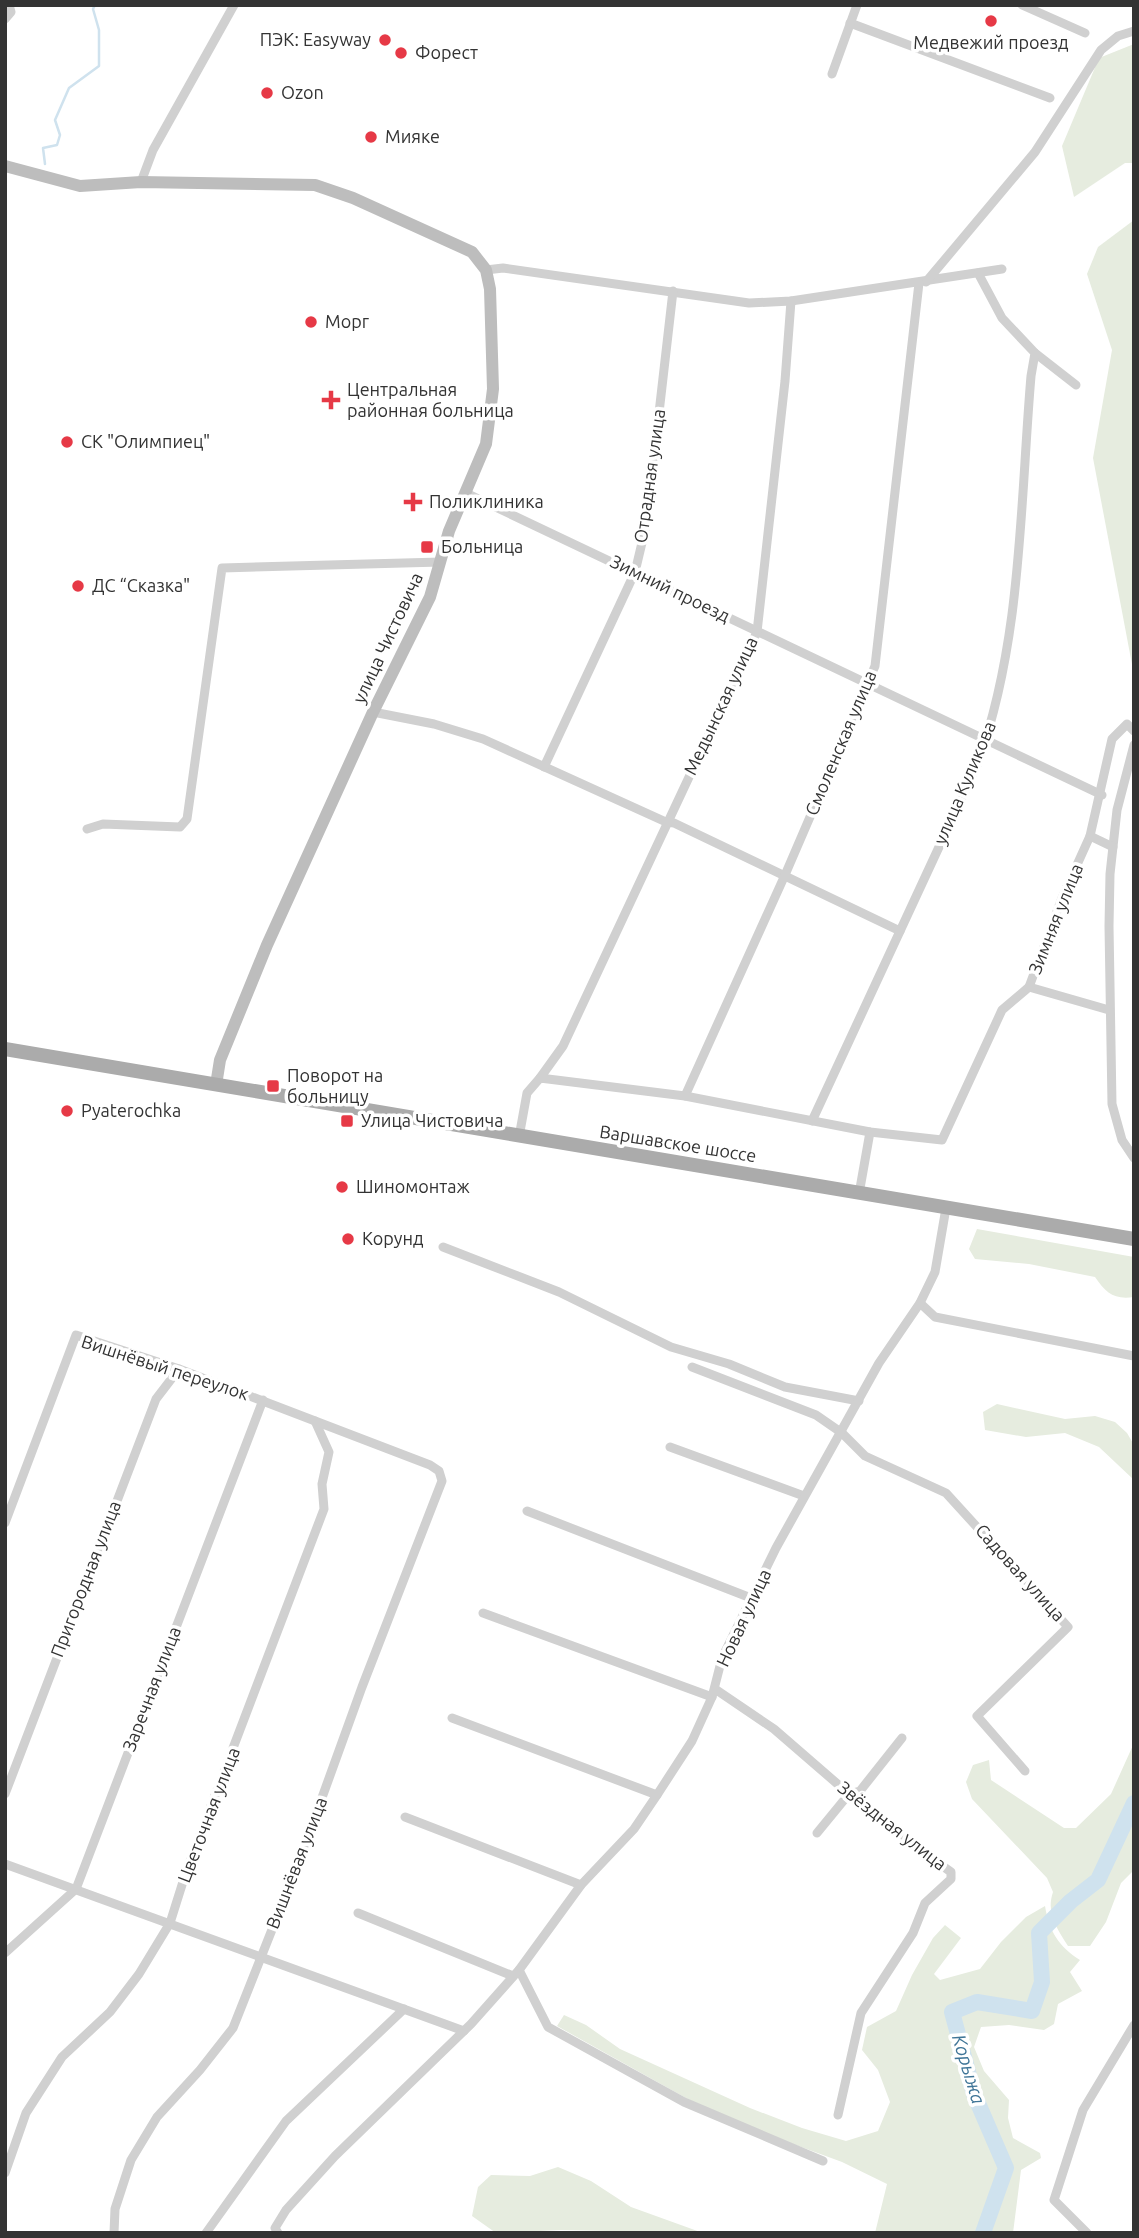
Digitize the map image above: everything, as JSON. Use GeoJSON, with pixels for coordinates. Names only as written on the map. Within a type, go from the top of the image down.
{"type":"FeatureCollection","features":[{"type":"Feature","properties":{"kind":"main road","name":"Варшавское шоссе"},"geometry":{"type":"LineString","coordinates":[[5,1049],[1134,1239]]}},
{"type":"Feature","properties":{"kind":"street"},"geometry":{"type":"LineString","coordinates":[[5,19],[11,12],[9,5]]}},
{"type":"Feature","properties":{"kind":"street"},"geometry":{"type":"LineString","coordinates":[[141,182],[153,150],[234,5]]}},
{"type":"Feature","properties":{"kind":"street"},"geometry":{"type":"LineString","coordinates":[[832,74],[857,5]]}},
{"type":"Feature","properties":{"kind":"street"},"geometry":{"type":"LineString","coordinates":[[1022,5],[1085,33]]}},
{"type":"Feature","properties":{"kind":"street"},"geometry":{"type":"LineString","coordinates":[[850,23],[1050,98]]}},
{"type":"Feature","properties":{"kind":"street"},"geometry":{"type":"LineString","coordinates":[[922,282],[1035,152],[1101,50],[1118,36],[1134,31]]}},
{"type":"Feature","properties":{"kind":"street"},"geometry":{"type":"LineString","coordinates":[[5,166],[80,186],[141,182],[315,185],[353,198],[472,251],[486,270],[503,268],[749,303],[791,301],[1002,269]]}},
{"type":"Feature","properties":{"kind":"street","name":"улица Чистовича"},"geometry":{"type":"LineString","coordinates":[[216,1085],[220,1060],[246,992],[373,712],[430,597],[449,531],[486,444],[492,414],[490,289],[486,270]]}},
{"type":"Feature","properties":{"kind":"street"},"geometry":{"type":"LineString","coordinates":[[978,273],[1002,318],[1035,353],[1076,385]]}},
{"type":"Feature","properties":{"kind":"street","name":"Смоленская улица"},"geometry":{"type":"LineString","coordinates":[[685,1096],[785,875],[875,666],[922,282]]}},
{"type":"Feature","properties":{"kind":"street","name":"Отрадная улица"},"geometry":{"type":"LineString","coordinates":[[544,767],[635,572],[646,526],[673,291]]}},
{"type":"Feature","properties":{"kind":"street","name":"Медынская улица"},"geometry":{"type":"LineString","coordinates":[[519,1137],[527,1093],[563,1046],[757,632],[791,301]]}},
{"type":"Feature","properties":{"kind":"street","name":"улица Куликова"},"geometry":{"type":"LineString","coordinates":[[812,1121],[987,739],[1008,649],[1035,353]]}},
{"type":"Feature","properties":{"kind":"street","name":"Зимний проезд"},"geometry":{"type":"LineString","coordinates":[[466,493],[1102,795]]}},
{"type":"Feature","properties":{"kind":"street"},"geometry":{"type":"LineString","coordinates":[[87,829],[103,824],[180,827],[187,819],[222,568],[441,562]]}},
{"type":"Feature","properties":{"kind":"street"},"geometry":{"type":"LineString","coordinates":[[373,712],[434,724],[483,739],[666,822],[674,823],[900,931]]}},
{"type":"Feature","properties":{"kind":"street","name":"Зимняя улица"},"geometry":{"type":"LineString","coordinates":[[870,1132],[942,1140],[1002,1010],[1029,987],[1062,898],[1090,836],[1102,795],[1112,739],[1130,727]]}},
{"type":"Feature","properties":{"kind":"street"},"geometry":{"type":"LineString","coordinates":[[1134,745],[1118,810],[1110,874],[1109,1010],[1112,1104],[1122,1140],[1134,1158]]}},
{"type":"Feature","properties":{"kind":"street"},"geometry":{"type":"LineString","coordinates":[[1090,836],[1113,847]]}},
{"type":"Feature","properties":{"kind":"street"},"geometry":{"type":"LineString","coordinates":[[1029,987],[1109,1010]]}},
{"type":"Feature","properties":{"kind":"street"},"geometry":{"type":"LineString","coordinates":[[540,1078],[685,1096],[870,1132],[859,1194]]}},
{"type":"Feature","properties":{"kind":"street","name":"Новая улица"},"geometry":{"type":"LineString","coordinates":[[277,2231],[286,2210],[335,2156],[464,2031],[516,1973],[581,1885],[634,1829],[657,1795],[692,1741],[713,1693],[722,1658],[828,1451],[842,1433],[879,1363],[920,1303],[935,1272],[946,1208]]}},
{"type":"Feature","properties":{"kind":"street"},"geometry":{"type":"LineString","coordinates":[[443,1247],[504,1268],[671,1346],[729,1364],[785,1387],[859,1401]]}},
{"type":"Feature","properties":{"kind":"street"},"geometry":{"type":"LineString","coordinates":[[920,1303],[934,1317],[1134,1356]]}},
{"type":"Feature","properties":{"kind":"street","name":"Вишнёвый переулок"},"geometry":{"type":"LineString","coordinates":[[5,1524],[76,1335],[263,1400],[439,1471]]}},
{"type":"Feature","properties":{"kind":"street"},"geometry":{"type":"LineString","coordinates":[[692,1367],[791,1404],[842,1433]]}},
{"type":"Feature","properties":{"kind":"street","name":"Пригородная улица"},"geometry":{"type":"LineString","coordinates":[[5,1794],[156,1399],[178,1369]]}},
{"type":"Feature","properties":{"kind":"street","name":"Заречная улица"},"geometry":{"type":"LineString","coordinates":[[5,1953],[76,1889],[263,1400]]}},
{"type":"Feature","properties":{"kind":"street","name":"Цветочная улица"},"geometry":{"type":"LineString","coordinates":[[5,2173],[26,2113],[62,2057],[110,2012],[139,1974],[170,1923],[187,1869],[324,1509],[322,1484],[329,1452],[315,1421]]}},
{"type":"Feature","properties":{"kind":"street","name":"Садовая улица"},"geometry":{"type":"LineString","coordinates":[[842,1433],[870,1459],[953,1498],[1069,1627],[977,1716],[1024,1771]]}},
{"type":"Feature","properties":{"kind":"street"},"geometry":{"type":"LineString","coordinates":[[670,1447],[804,1496]]}},
{"type":"Feature","properties":{"kind":"street","name":"Вишнёвая улица"},"geometry":{"type":"LineString","coordinates":[[114,2233],[115,2208],[131,2160],[157,2117],[200,2070],[233,2028],[442,1482],[439,1471]]}},
{"type":"Feature","properties":{"kind":"street"},"geometry":{"type":"LineString","coordinates":[[527,1511],[751,1598]]}},
{"type":"Feature","properties":{"kind":"street","name":"Звёздная улица"},"geometry":{"type":"LineString","coordinates":[[483,1613],[713,1693],[774,1729],[886,1826],[951,1872],[951,1879],[925,1903],[914,1933],[861,2013],[838,2115]]}},
{"type":"Feature","properties":{"kind":"street"},"geometry":{"type":"LineString","coordinates":[[452,1718],[657,1795]]}},
{"type":"Feature","properties":{"kind":"street"},"geometry":{"type":"LineString","coordinates":[[817,1833],[849,1794],[860,1791],[902,1738]]}},
{"type":"Feature","properties":{"kind":"street"},"geometry":{"type":"LineString","coordinates":[[405,1817],[581,1885]]}},
{"type":"Feature","properties":{"kind":"street"},"geometry":{"type":"LineString","coordinates":[[5,1864],[262,1955],[464,2031]]}},
{"type":"Feature","properties":{"kind":"street"},"geometry":{"type":"LineString","coordinates":[[358,1913],[516,1973],[548,2027],[684,2102],[823,2161]]}},
{"type":"Feature","properties":{"kind":"street"},"geometry":{"type":"LineString","coordinates":[[206,2233],[286,2121],[404,2009]]}},
{"type":"Feature","properties":{"kind":"street"},"geometry":{"type":"LineString","coordinates":[[1087,2233],[1054,2200],[1083,2110],[1134,2025]]}},
{"type":"Feature","properties":{"kind":"shaded area"},"geometry":{"type":"Polygon","coordinates":[[[1134,44],[1134,163],[1125,163],[1074,197],[1062,146],[1099,58],[1134,44]]]}},
{"type":"Feature","properties":{"kind":"shaded area"},"geometry":{"type":"Polygon","coordinates":[[[1134,220],[1134,675],[1093,458],[1112,350],[1087,274],[1098,247],[1134,220]]]}},
{"type":"Feature","properties":{"kind":"shaded area"},"geometry":{"type":"Polygon","coordinates":[[[977,1229],[1134,1257],[1134,1297],[1111,1294],[1095,1277],[1029,1264],[975,1259],[969,1249],[977,1229]]]}},
{"type":"Feature","properties":{"kind":"shaded area"},"geometry":{"type":"Polygon","coordinates":[[[997,1404],[1065,1419],[1095,1416],[1115,1422],[1127,1433],[1134,1445],[1134,1480],[1099,1447],[1065,1433],[1026,1437],[985,1430],[983,1412],[997,1404]]]}},
{"type":"Feature","properties":{"kind":"shaded area"},"geometry":{"type":"Polygon","coordinates":[[[1134,1743],[1134,1870],[1121,1883],[1106,1922],[1090,1946],[1068,1946],[1053,1920],[1053,1892],[1047,1878],[972,1799],[966,1782],[973,1765],[989,1760],[991,1780],[1064,1828],[1076,1828],[1111,1794],[1134,1743]]]}},
{"type":"Feature","properties":{"kind":"shaded area"},"geometry":{"type":"Polygon","coordinates":[[[1045,1906],[1056,1938],[1080,1960],[1070,1972],[1082,1991],[1058,2004],[1054,2024],[1044,2030],[1009,2025],[981,2027],[974,2047],[984,2071],[1009,2100],[1008,2118],[1013,2138],[1040,2153],[1041,2158],[1021,2170],[1013,2233],[875,2233],[887,2184],[842,2162],[720,2117],[557,2026],[564,2015],[586,2025],[620,2049],[750,2108],[846,2141],[878,2131],[890,2102],[878,2070],[862,2050],[867,2027],[896,2011],[933,1938],[945,1925],[961,1938],[934,1974],[940,1980],[980,1969],[1001,1942],[1026,1917],[1045,1906]]]}},
{"type":"Feature","properties":{"kind":"shaded area"},"geometry":{"type":"Polygon","coordinates":[[[558,2167],[591,2181],[631,2207],[703,2233],[561,2230],[496,2233],[472,2216],[478,2187],[491,2175],[530,2176],[558,2167]]]}},
{"type":"Feature","properties":{"kind":"waterway"},"geometry":{"type":"LineString","coordinates":[[45,164],[43,148],[57,145],[60,135],[55,120],[69,88],[99,66],[99,30],[93,9],[95,5]]}},
{"type":"Feature","properties":{"kind":"waterway","name":"Корыжа"},"geometry":{"type":"LineString","coordinates":[[983,2233],[1006,2168],[974,2094],[952,2012],[977,2002],[1032,2011],[1042,1982],[1039,1933],[1071,1901],[1098,1880],[1134,1803]]}},
{"type":"Feature","properties":{"kind":"place","name":"Медвежий проезд"},"geometry":{"type":"Point","coordinates":[991,21]}},
{"type":"Feature","properties":{"kind":"place","name":"ПЭК: Easyway"},"geometry":{"type":"Point","coordinates":[385,40]}},
{"type":"Feature","properties":{"kind":"place","name":"Форест"},"geometry":{"type":"Point","coordinates":[401,53]}},
{"type":"Feature","properties":{"kind":"place","name":"Ozon"},"geometry":{"type":"Point","coordinates":[267,93]}},
{"type":"Feature","properties":{"kind":"place","name":"Мияке"},"geometry":{"type":"Point","coordinates":[371,137]}},
{"type":"Feature","properties":{"kind":"place","name":"Морг"},"geometry":{"type":"Point","coordinates":[311,322]}},
{"type":"Feature","properties":{"kind":"place","name":"Центральная районная больница"},"geometry":{"type":"Point","coordinates":[331,400]}},
{"type":"Feature","properties":{"kind":"place","name":"СК \"Олимпиец\""},"geometry":{"type":"Point","coordinates":[67,442]}},
{"type":"Feature","properties":{"kind":"place","name":"Поликлиника"},"geometry":{"type":"Point","coordinates":[413,502]}},
{"type":"Feature","properties":{"kind":"place","name":"Больница"},"geometry":{"type":"Point","coordinates":[427,547]}},
{"type":"Feature","properties":{"kind":"place","name":"ДС “Сказка\""},"geometry":{"type":"Point","coordinates":[78,586]}},
{"type":"Feature","properties":{"kind":"place","name":"Поворот на больницу"},"geometry":{"type":"Point","coordinates":[273,1086]}},
{"type":"Feature","properties":{"kind":"place","name":"Pyaterochka"},"geometry":{"type":"Point","coordinates":[67,1111]}},
{"type":"Feature","properties":{"kind":"place","name":"Улица Чистовича"},"geometry":{"type":"Point","coordinates":[347,1121]}},
{"type":"Feature","properties":{"kind":"place","name":"Шиномонтаж"},"geometry":{"type":"Point","coordinates":[342,1187]}},
{"type":"Feature","properties":{"kind":"place","name":"Корунд"},"geometry":{"type":"Point","coordinates":[348,1239]}}]}
